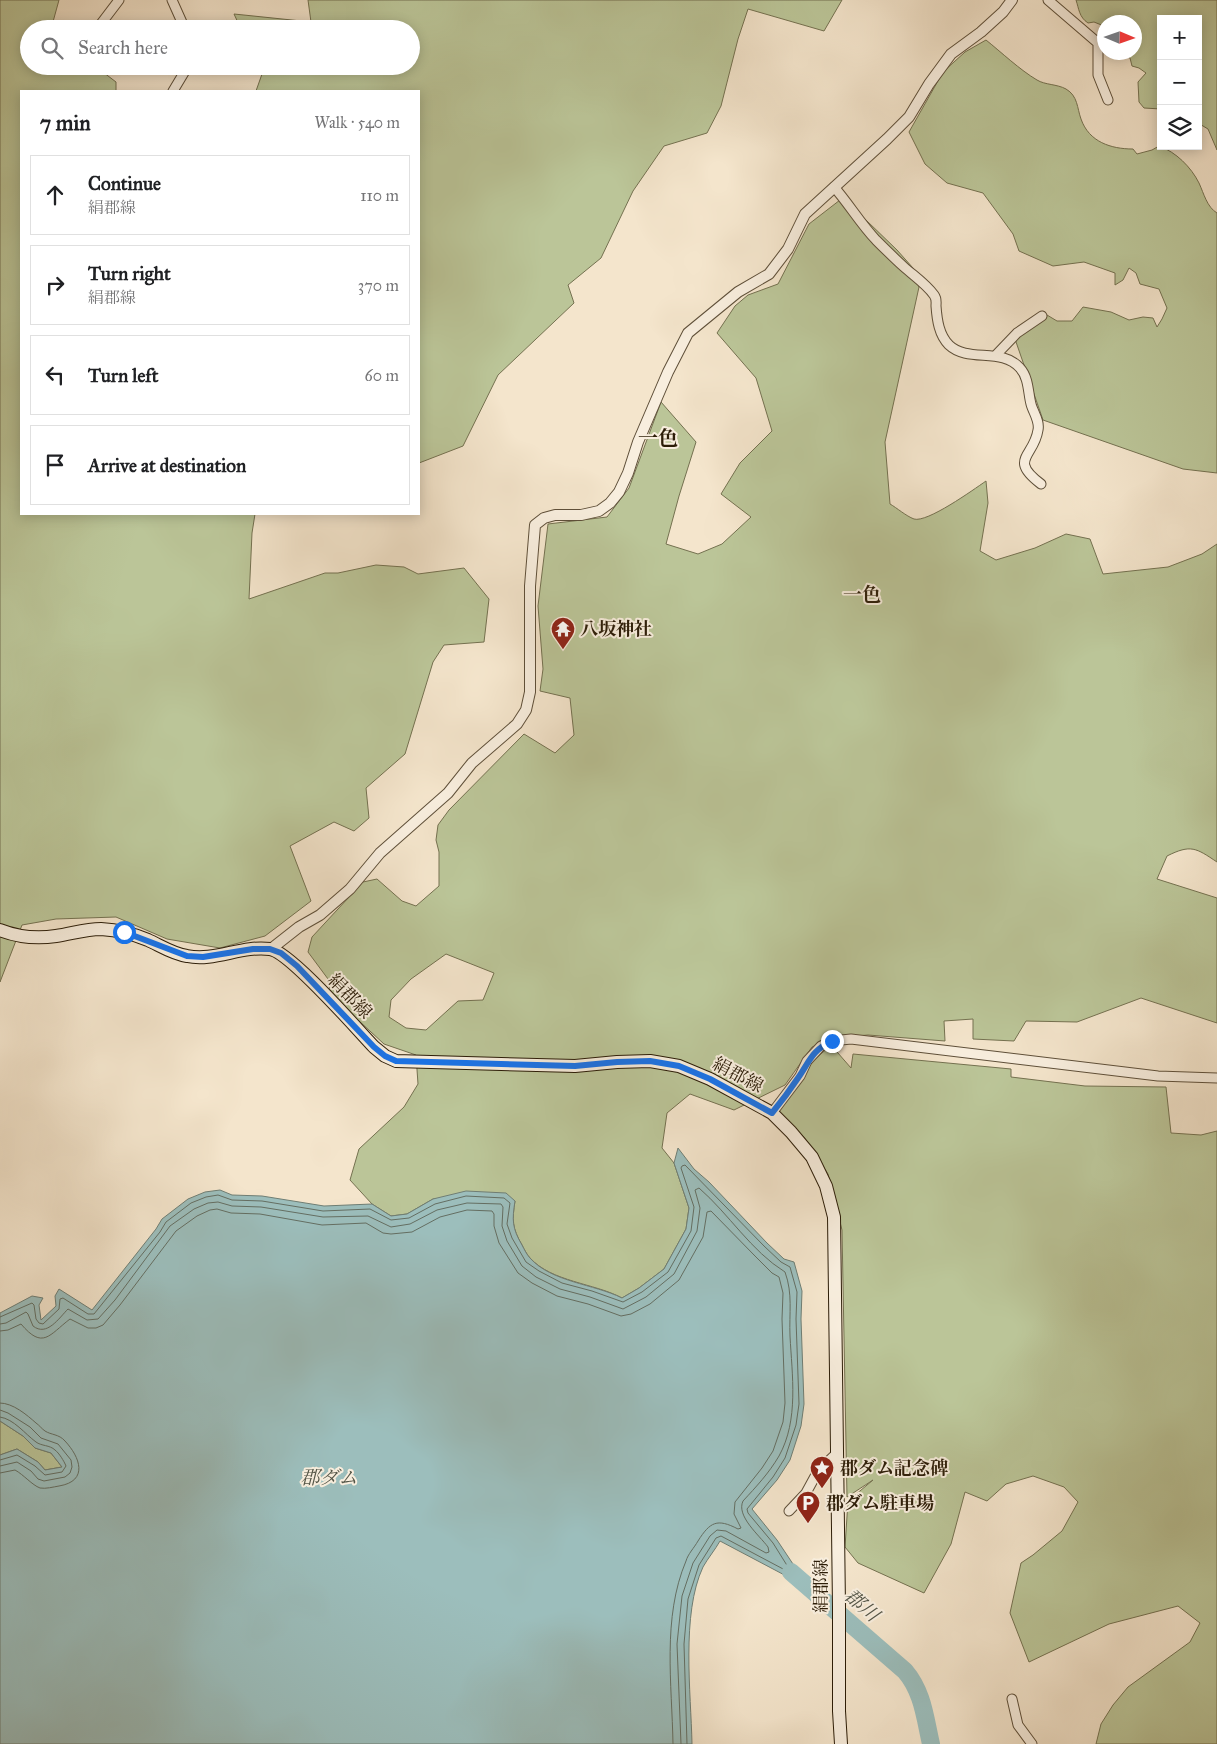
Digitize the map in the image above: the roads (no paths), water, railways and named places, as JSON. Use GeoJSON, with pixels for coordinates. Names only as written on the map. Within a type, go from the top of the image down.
{"type":"FeatureCollection","features":[{"type":"Feature","properties":{"kind":"main road"},"geometry":{"type":"LineString","coordinates":[[0,930],[16,936],[34,938],[86,930],[101,929],[124,932],[187,956],[203,957],[253,949],[270,949]]}},
{"type":"Feature","properties":{"kind":"main road","name":"絹郡線"},"geometry":{"type":"LineString","coordinates":[[270,949],[281,953],[297,966],[374,1047],[385,1056],[396,1061],[575,1066],[650,1061],[679,1066],[710,1079],[772,1113],[792,1132],[812,1157],[826,1186],[834,1217],[839,1711],[841,1744]]}},
{"type":"Feature","properties":{"kind":"street"},"geometry":{"type":"LineString","coordinates":[[104,20],[119,0]]}},
{"type":"Feature","properties":{"kind":"street"},"geometry":{"type":"LineString","coordinates":[[172,0],[181,20]]}},
{"type":"Feature","properties":{"kind":"street"},"geometry":{"type":"LineString","coordinates":[[270,949],[299,927],[320,915],[350,889],[380,853],[418,822],[448,793],[472,763],[517,724],[526,710],[530,692],[530,586],[535,526],[544,518],[555,515],[581,516],[599,511],[610,503],[619,492],[641,434],[668,372],[688,333],[738,292],[769,274],[788,249],[805,214],[909,117],[929,84],[951,54],[981,32],[1003,12],[1012,0]]}},
{"type":"Feature","properties":{"kind":"street"},"geometry":{"type":"LineString","coordinates":[[1048,0],[1098,43],[1098,74],[1108,100]]}},
{"type":"Feature","properties":{"kind":"street"},"geometry":{"type":"LineString","coordinates":[[173,90],[182,75]]}},
{"type":"Feature","properties":{"kind":"street"},"geometry":{"type":"LineString","coordinates":[[834,187],[858,220],[936,298],[941,331],[943,337],[951,346],[958,351],[995,356],[1008,360],[1020,368],[1026,380],[1038,425],[1038,431],[1024,464],[1027,472],[1041,484]]}},
{"type":"Feature","properties":{"kind":"street"},"geometry":{"type":"LineString","coordinates":[[995,356],[1017,333],[1042,316]]}},
{"type":"Feature","properties":{"kind":"street"},"geometry":{"type":"LineString","coordinates":[[772,1113],[800,1076],[807,1061],[820,1046],[832,1041],[851,1039],[1158,1076],[1217,1078]]}},
{"type":"Feature","properties":{"kind":"street"},"geometry":{"type":"LineString","coordinates":[[789,1511],[806,1493],[818,1471],[837,1453]]}},
{"type":"Feature","properties":{"kind":"street"},"geometry":{"type":"LineString","coordinates":[[1012,1699],[1018,1725],[1032,1744]]}},
{"type":"Feature","properties":{"kind":"water","name":"郡ダム"},"geometry":{"type":"Polygon","coordinates":[[[678,1148],[694,1169],[709,1182],[767,1243],[784,1259],[794,1262],[802,1291],[804,1404],[801,1426],[790,1460],[777,1480],[752,1509],[777,1540],[809,1588],[720,1541],[703,1567],[696,1586],[692,1607],[689,1678],[692,1744],[0,1744],[0,1455],[17,1449],[38,1462],[45,1470],[62,1467],[51,1453],[35,1448],[23,1436],[0,1421],[0,1313],[32,1296],[43,1298],[39,1305],[41,1320],[56,1306],[55,1296],[59,1289],[92,1310],[162,1219],[188,1199],[205,1192],[220,1190],[232,1195],[262,1196],[324,1206],[372,1204],[391,1216],[407,1214],[433,1199],[466,1191],[506,1193],[515,1201],[513,1219],[516,1234],[530,1258],[539,1266],[561,1278],[622,1298],[664,1269],[686,1229],[689,1208],[674,1163],[678,1148]]]}},
{"type":"Feature","properties":{"kind":"waterway","name":"郡川"},"geometry":{"type":"LineString","coordinates":[[791,1572],[905,1671],[920,1696],[931,1744]]}},
{"type":"Feature","properties":{"kind":"place","name":"八坂神社"},"geometry":{"type":"Point","coordinates":[563,650]}},
{"type":"Feature","properties":{"kind":"place","name":"郡ダム記念碑"},"geometry":{"type":"Point","coordinates":[822,1489]}},
{"type":"Feature","properties":{"kind":"place","name":"郡ダム駐車場"},"geometry":{"type":"Point","coordinates":[808,1524]}},
{"type":"Feature","properties":{"kind":"district","name":"一色"},"geometry":{"type":"Point","coordinates":[658,438]}},
{"type":"Feature","properties":{"kind":"district","name":"一色"},"geometry":{"type":"Point","coordinates":[862,594]}}]}
